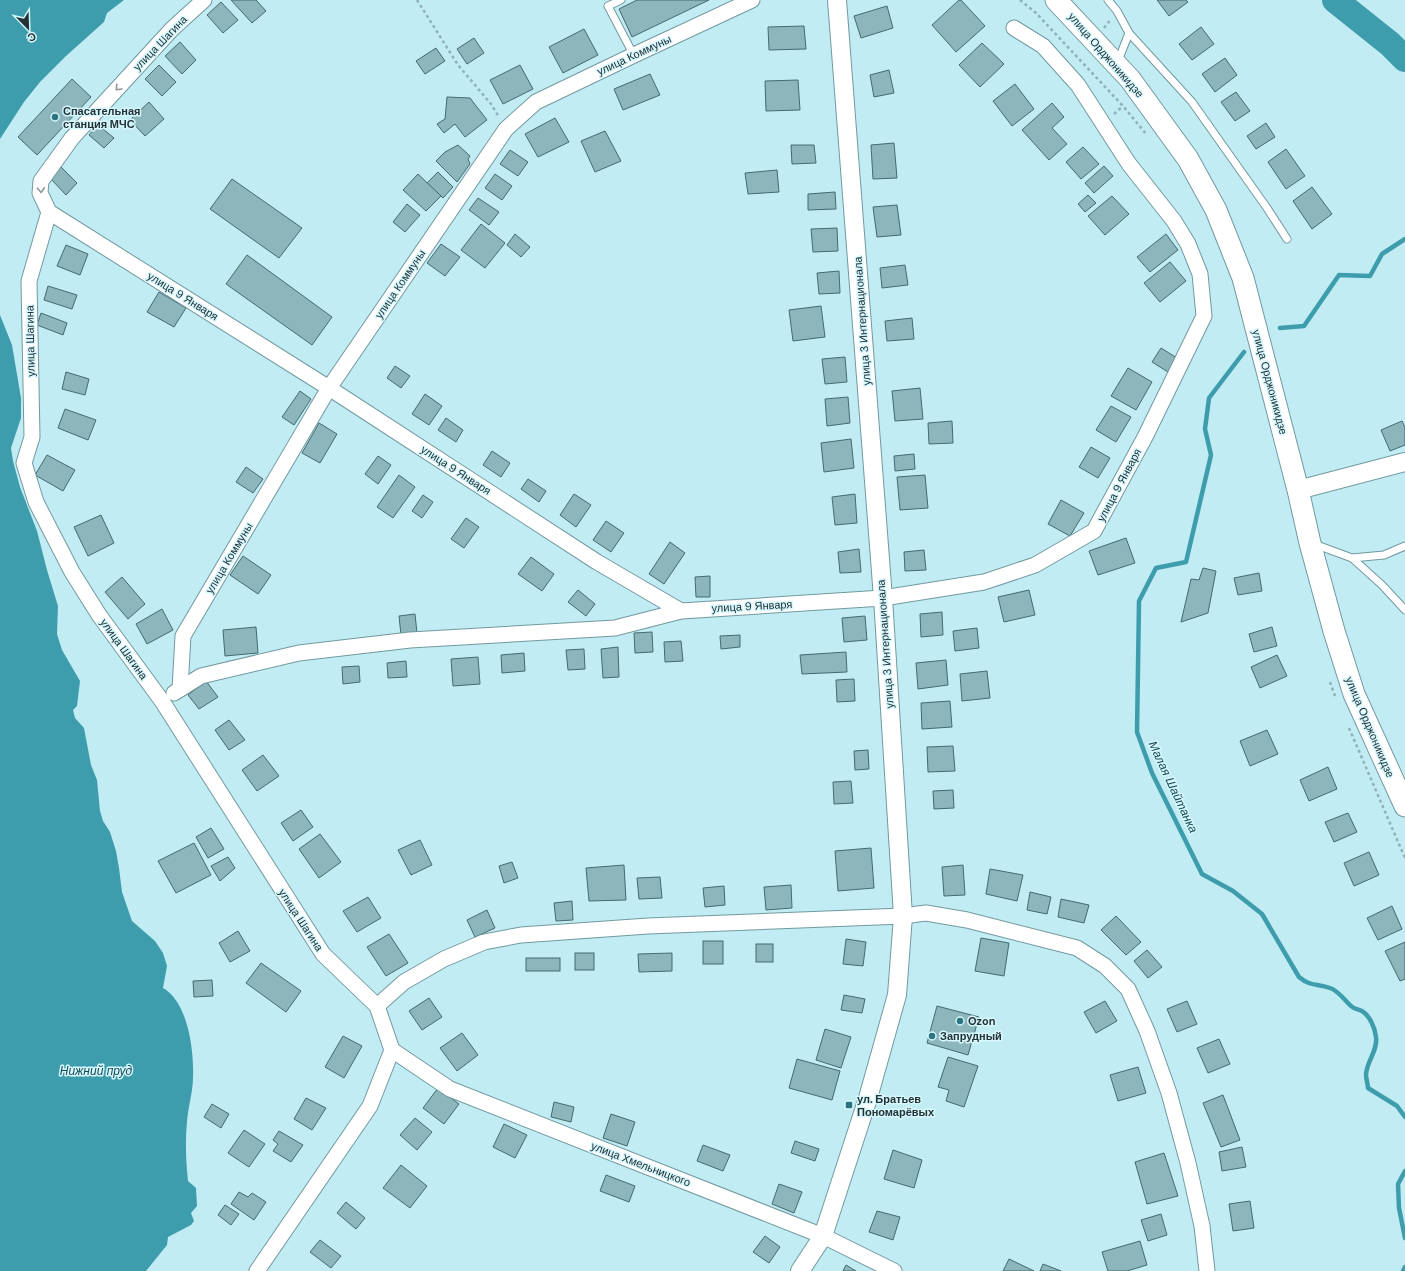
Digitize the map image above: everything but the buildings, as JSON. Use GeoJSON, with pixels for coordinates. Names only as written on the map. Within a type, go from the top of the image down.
{"type":"FeatureCollection","features":[{"type":"Feature","properties":{"kind":"main road","name":"улица Орджоникидзе"},"geometry":{"type":"LineString","coordinates":[[1056,0],[1130,79],[1188,159],[1216,210],[1243,278],[1334,632],[1354,694],[1405,806]]}},
{"type":"Feature","properties":{"kind":"street","name":"улица Шагина"},"geometry":{"type":"LineString","coordinates":[[204,0],[172,29],[72,138],[41,181],[40,193],[49,212],[29,281],[32,437],[24,463],[36,502],[72,572],[99,615],[162,701],[323,954],[377,1006],[392,1050]]}},
{"type":"Feature","properties":{"kind":"street","name":"улица Коммуны"},"geometry":{"type":"LineString","coordinates":[[180,689],[183,636],[329,388],[506,129],[536,102],[752,0]]}},
{"type":"Feature","properties":{"kind":"street","name":"улица 3 Интернационала"},"geometry":{"type":"LineString","coordinates":[[800,1271],[823,1236],[868,1098],[897,995],[903,916],[883,598],[837,0]]}},
{"type":"Feature","properties":{"kind":"street","name":"улица 9 Января"},"geometry":{"type":"LineString","coordinates":[[49,212],[329,388],[597,562],[681,611],[883,598],[991,580],[1035,565],[1094,531],[1145,437],[1204,316],[1200,274],[1188,244],[1174,221],[1129,164],[1078,85],[1043,46],[1014,28]]}},
{"type":"Feature","properties":{"kind":"street"},"geometry":{"type":"LineString","coordinates":[[1298,490],[1405,462]]}},
{"type":"Feature","properties":{"kind":"street"},"geometry":{"type":"LineString","coordinates":[[162,701],[201,676],[299,653],[410,640],[615,628],[681,611]]}},
{"type":"Feature","properties":{"kind":"street"},"geometry":{"type":"LineString","coordinates":[[377,1006],[404,982],[444,958],[484,942],[521,935],[648,926],[903,916],[926,913],[967,920],[1077,948],[1105,966],[1128,989],[1147,1031],[1169,1093],[1188,1163],[1202,1226],[1207,1271]]}},
{"type":"Feature","properties":{"kind":"street"},"geometry":{"type":"LineString","coordinates":[[263,1269],[370,1106],[392,1050]]}},
{"type":"Feature","properties":{"kind":"street","name":"улица Хмельницкого"},"geometry":{"type":"LineString","coordinates":[[392,1050],[450,1089],[823,1236],[894,1271]]}},
{"type":"Feature","properties":{"kind":"lane"},"geometry":{"type":"LineString","coordinates":[[621,0],[608,6],[634,55]]}},
{"type":"Feature","properties":{"kind":"lane"},"geometry":{"type":"LineString","coordinates":[[1108,0],[1117,11],[1129,33],[1192,102],[1267,208],[1287,239]]}},
{"type":"Feature","properties":{"kind":"lane"},"geometry":{"type":"LineString","coordinates":[[1117,65],[1129,33]]}},
{"type":"Feature","properties":{"kind":"lane"},"geometry":{"type":"LineString","coordinates":[[1310,543],[1352,558],[1382,585],[1405,610]]}},
{"type":"Feature","properties":{"kind":"lane"},"geometry":{"type":"LineString","coordinates":[[1352,558],[1384,555],[1405,546]]}},
{"type":"Feature","properties":{"kind":"path"},"geometry":{"type":"LineString","coordinates":[[417,0],[458,65],[491,104],[506,129]]}},
{"type":"Feature","properties":{"kind":"path"},"geometry":{"type":"LineString","coordinates":[[1020,0],[1041,18],[1148,135]]}},
{"type":"Feature","properties":{"kind":"path"},"geometry":{"type":"LineString","coordinates":[[1329,677],[1336,698]]}},
{"type":"Feature","properties":{"kind":"path"},"geometry":{"type":"LineString","coordinates":[[1348,726],[1405,858]]}},
{"type":"Feature","properties":{"kind":"water"},"geometry":{"type":"Polygon","coordinates":[[[0,0],[124,0],[107,13],[104,22],[40,82],[24,102],[0,139],[0,0]]]}},
{"type":"Feature","properties":{"kind":"water","name":"Нижний пруд"},"geometry":{"type":"Polygon","coordinates":[[[0,315],[12,345],[21,398],[21,418],[11,448],[13,461],[20,487],[37,531],[58,606],[57,634],[62,650],[80,681],[77,706],[73,710],[75,718],[84,728],[91,765],[97,780],[100,811],[103,821],[110,832],[116,851],[122,892],[132,921],[155,941],[163,953],[167,966],[163,988],[172,995],[184,1015],[191,1041],[193,1077],[186,1129],[186,1159],[188,1181],[196,1188],[197,1206],[191,1213],[194,1221],[191,1225],[168,1237],[167,1245],[146,1271],[0,1271],[0,315]]]}},
{"type":"Feature","properties":{"kind":"waterway"},"geometry":{"type":"LineString","coordinates":[[1335,0],[1390,44],[1405,59]]}},
{"type":"Feature","properties":{"kind":"waterway","name":"Малая Шайтанка"},"geometry":{"type":"LineString","coordinates":[[1280,328],[1304,326],[1339,275],[1370,276],[1382,254],[1405,239]]}},
{"type":"Feature","properties":{"kind":"waterway","name":"Малая Шайтанка"},"geometry":{"type":"LineString","coordinates":[[1244,352],[1209,398],[1205,429],[1211,455],[1186,562],[1156,568],[1139,601],[1137,732],[1152,773],[1202,874],[1233,891],[1262,914],[1299,977],[1310,984],[1333,989],[1339,993],[1352,1007],[1362,1011],[1367,1016],[1372,1022],[1376,1037],[1374,1052],[1367,1070],[1366,1077],[1368,1088],[1397,1106],[1405,1117]]}},
{"type":"Feature","properties":{"kind":"waterway","name":"Малая Шайтанка"},"geometry":{"type":"LineString","coordinates":[[1405,1171],[1398,1184],[1399,1208],[1405,1238]]}},
{"type":"Feature","properties":{"kind":"waterway","name":"Малая Шайтанка"},"geometry":{"type":"LineString","coordinates":[[1403,1271],[1405,1267]]}},
{"type":"Feature","properties":{"kind":"place","name":"Спасательная станция МЧС"},"geometry":{"type":"Point","coordinates":[55,117]}},
{"type":"Feature","properties":{"kind":"place","name":"Ozon"},"geometry":{"type":"Point","coordinates":[960,1021]}},
{"type":"Feature","properties":{"kind":"place","name":"Запрудный"},"geometry":{"type":"Point","coordinates":[932,1036]}},
{"type":"Feature","properties":{"kind":"place","name":"ул. Братьев Пономарёвых"},"geometry":{"type":"Point","coordinates":[849,1105]}}]}
